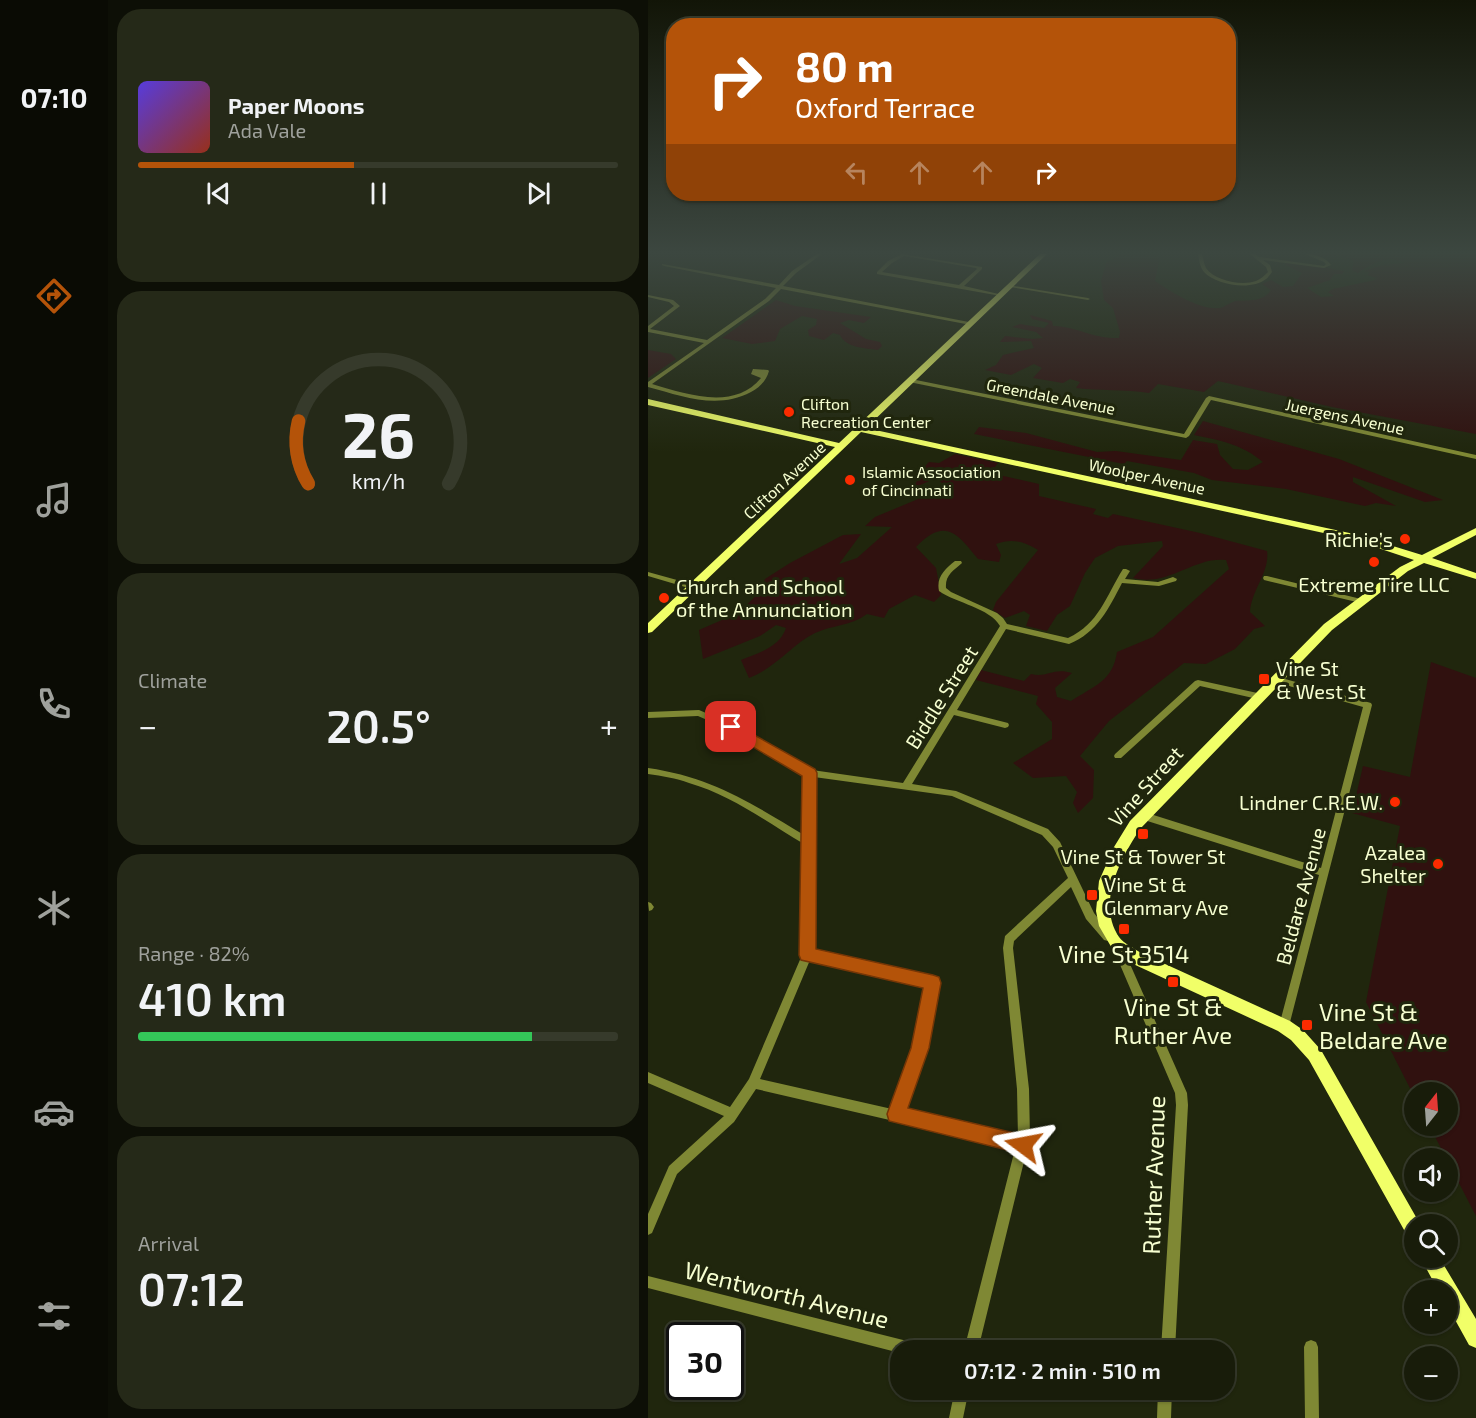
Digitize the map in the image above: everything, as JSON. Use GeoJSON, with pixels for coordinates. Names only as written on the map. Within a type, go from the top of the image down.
{"type":"FeatureCollection","features":[{"type":"Feature","properties":{"kind":"main road","name":"Clifton Avenue"},"geometry":{"type":"LineString","coordinates":[[648,629],[974,320]]}},
{"type":"Feature","properties":{"kind":"main road"},"geometry":{"type":"LineString","coordinates":[[648,402],[842,446]]}},
{"type":"Feature","properties":{"kind":"main road","name":"Woolper Avenue"},"geometry":{"type":"LineString","coordinates":[[860,429],[1354,537],[1426,558],[1476,576]]}},
{"type":"Feature","properties":{"kind":"main road","name":"Vine Street"},"geometry":{"type":"LineString","coordinates":[[1115,943],[1109,932],[1104,908],[1108,875],[1125,840],[1144,816],[1328,627],[1393,576],[1476,531]]}},
{"type":"Feature","properties":{"kind":"main road"},"geometry":{"type":"LineString","coordinates":[[1115,943],[1136,958],[1284,1026],[1297,1035],[1315,1055],[1404,1214]]}},
{"type":"Feature","properties":{"kind":"main road"},"geometry":{"type":"LineString","coordinates":[[1435,1268],[1476,1338]]}},
{"type":"Feature","properties":{"kind":"street"},"geometry":{"type":"LineString","coordinates":[[648,385],[739,320]]}},
{"type":"Feature","properties":{"kind":"street"},"geometry":{"type":"LineString","coordinates":[[956,320],[971,323]]}},
{"type":"Feature","properties":{"kind":"street"},"geometry":{"type":"LineString","coordinates":[[648,329],[708,342]]}},
{"type":"Feature","properties":{"kind":"street"},"geometry":{"type":"LineString","coordinates":[[648,385],[704,399],[726,400],[746,393],[762,382],[764,376]]}},
{"type":"Feature","properties":{"kind":"street","name":"Greendale Avenue"},"geometry":{"type":"LineString","coordinates":[[910,381],[1186,436],[1209,399]]}},
{"type":"Feature","properties":{"kind":"street","name":"Juergens Avenue"},"geometry":{"type":"LineString","coordinates":[[1209,399],[1476,457]]}},
{"type":"Feature","properties":{"kind":"street"},"geometry":{"type":"LineString","coordinates":[[958,563],[945,573],[941,580],[942,589],[960,601],[996,615],[1002,620],[1004,626],[1069,641],[1078,638],[1102,618],[1126,571]]}},
{"type":"Feature","properties":{"kind":"street"},"geometry":{"type":"LineString","coordinates":[[648,574],[692,587]]}},
{"type":"Feature","properties":{"kind":"street"},"geometry":{"type":"LineString","coordinates":[[1267,578],[1361,602]]}},
{"type":"Feature","properties":{"kind":"street"},"geometry":{"type":"LineString","coordinates":[[1120,581],[1159,584],[1173,579]]}},
{"type":"Feature","properties":{"kind":"street","name":"Biddle Street"},"geometry":{"type":"LineString","coordinates":[[906,786],[1004,626]]}},
{"type":"Feature","properties":{"kind":"street","name":"Beldare Avenue"},"geometry":{"type":"LineString","coordinates":[[1278,680],[1368,705],[1284,1026]]}},
{"type":"Feature","properties":{"kind":"street"},"geometry":{"type":"LineString","coordinates":[[1118,756],[1198,683],[1262,697]]}},
{"type":"Feature","properties":{"kind":"street"},"geometry":{"type":"LineString","coordinates":[[951,711],[1005,724]]}},
{"type":"Feature","properties":{"kind":"street"},"geometry":{"type":"LineString","coordinates":[[648,715],[699,713],[731,727],[810,773],[807,955],[753,1083],[733,1114],[673,1170],[648,1229]]}},
{"type":"Feature","properties":{"kind":"street"},"geometry":{"type":"LineString","coordinates":[[648,771],[693,779],[718,788],[810,843]]}},
{"type":"Feature","properties":{"kind":"street","name":"Ruther Avenue"},"geometry":{"type":"LineString","coordinates":[[810,773],[906,786],[970,798],[1045,832],[1057,845],[1090,916],[1115,943],[1181,1093],[1169,1340]]}},
{"type":"Feature","properties":{"kind":"street"},"geometry":{"type":"LineString","coordinates":[[1144,816],[1325,873]]}},
{"type":"Feature","properties":{"kind":"street"},"geometry":{"type":"LineString","coordinates":[[974,1340],[1023,1145],[1023,1089],[1008,948],[1014,933],[1072,880]]}},
{"type":"Feature","properties":{"kind":"street"},"geometry":{"type":"LineString","coordinates":[[807,955],[933,983],[920,1048],[896,1114]]}},
{"type":"Feature","properties":{"kind":"street"},"geometry":{"type":"LineString","coordinates":[[648,1077],[733,1114]]}},
{"type":"Feature","properties":{"kind":"street"},"geometry":{"type":"LineString","coordinates":[[753,1083],[1023,1145]]}},
{"type":"Feature","properties":{"kind":"street","name":"Wentworth Avenue"},"geometry":{"type":"LineString","coordinates":[[648,1282],[890,1344]]}},
{"type":"Feature","properties":{"kind":"street"},"geometry":{"type":"LineString","coordinates":[[1311,1347],[1312,1418]]}},
{"type":"Feature","properties":{"kind":"street"},"geometry":{"type":"LineString","coordinates":[[956,1418],[960,1400]]}},
{"type":"Feature","properties":{"kind":"street"},"geometry":{"type":"LineString","coordinates":[[1164,1418],[1165,1400]]}},
{"type":"Feature","properties":{"kind":"shaded area"},"geometry":{"type":"Polygon","coordinates":[[[747,320],[795,320],[780,329],[775,341],[752,344],[722,338],[747,320]]]}},
{"type":"Feature","properties":{"kind":"shaded area"},"geometry":{"type":"Polygon","coordinates":[[[817,320],[848,320],[840,323],[866,339],[880,342],[882,346],[878,350],[856,347],[847,343],[840,335],[833,333],[824,340],[809,336],[808,330],[816,325],[817,320]]]}},
{"type":"Feature","properties":{"kind":"shaded area"},"geometry":{"type":"Polygon","coordinates":[[[850,320],[867,320],[864,323],[850,320]]]}},
{"type":"Feature","properties":{"kind":"shaded area"},"geometry":{"type":"Polygon","coordinates":[[[1037,320],[1049,320],[1052,321],[1053,326],[1110,338],[1119,338],[1120,332],[1117,320],[1476,320],[1476,434],[1332,407],[1218,381],[1204,392],[1158,384],[1149,393],[1076,388],[1080,382],[1070,379],[1063,383],[1033,378],[1042,368],[1034,364],[1011,375],[985,370],[996,365],[1003,355],[1034,348],[1031,341],[1000,342],[1005,336],[1043,338],[1036,332],[1012,327],[1020,324],[1044,328],[1049,323],[1037,320]]]}},
{"type":"Feature","properties":{"kind":"shaded area"},"geometry":{"type":"Polygon","coordinates":[[[648,350],[671,354],[676,359],[648,378],[648,350]]]}},
{"type":"Feature","properties":{"kind":"shaded area"},"geometry":{"type":"Polygon","coordinates":[[[1203,421],[1339,459],[1443,500],[1425,502],[1353,477],[1353,482],[1396,506],[1376,503],[1365,506],[1286,489],[1212,480],[1194,473],[1127,461],[1124,464],[974,434],[979,427],[1026,433],[1097,452],[1116,451],[1181,460],[1193,440],[1217,444],[1220,455],[1233,469],[1248,470],[1263,462],[1239,447],[1194,435],[1203,421]]]}},
{"type":"Feature","properties":{"kind":"shaded area"},"geometry":{"type":"Polygon","coordinates":[[[955,454],[998,463],[990,473],[1039,484],[1039,496],[1096,509],[1093,514],[1108,518],[1113,514],[1200,533],[1267,551],[1266,566],[1250,612],[1265,626],[1254,629],[1235,649],[1206,664],[1184,663],[1109,721],[1080,756],[1094,770],[1093,798],[1078,813],[1073,803],[1077,792],[1066,776],[1033,778],[1013,763],[1052,739],[1052,722],[1036,704],[1038,696],[976,680],[981,670],[1024,681],[1031,674],[1042,675],[1060,671],[1072,673],[1055,688],[1057,697],[1071,701],[1095,687],[1107,676],[1115,662],[1117,652],[1153,637],[1229,569],[1226,560],[1203,562],[1170,575],[1146,580],[1133,578],[1163,546],[1162,541],[1118,546],[1095,558],[1085,573],[1070,606],[1057,615],[1047,631],[1026,626],[1030,615],[1024,611],[1005,618],[993,610],[996,602],[1038,550],[1028,544],[1007,541],[996,544],[1001,555],[999,562],[978,559],[957,536],[943,531],[926,538],[916,547],[936,568],[941,595],[934,602],[915,595],[889,609],[884,618],[867,614],[855,621],[815,633],[768,668],[749,678],[741,660],[774,645],[786,628],[776,625],[760,636],[703,659],[699,630],[738,613],[759,593],[765,579],[843,535],[861,534],[839,564],[857,558],[892,527],[865,526],[875,517],[947,487],[936,478],[909,490],[923,475],[918,473],[929,462],[939,463],[955,454]]]}},
{"type":"Feature","properties":{"kind":"shaded area"},"geometry":{"type":"Polygon","coordinates":[[[1431,662],[1476,678],[1476,1216],[1458,1181],[1458,1148],[1441,1148],[1435,1136],[1458,1136],[1458,1082],[1407,1082],[1366,1002],[1400,826],[1352,813],[1363,766],[1410,777],[1431,662]]]}},
{"type":"Feature","properties":{"kind":"place","name":"Clifton Recreation Center"},"geometry":{"type":"Point","coordinates":[789,412]}},
{"type":"Feature","properties":{"kind":"place","name":"Islamic Association of Cincinnati"},"geometry":{"type":"Point","coordinates":[850,480]}},
{"type":"Feature","properties":{"kind":"place","name":"Richie’s"},"geometry":{"type":"Point","coordinates":[1405,539]}},
{"type":"Feature","properties":{"kind":"place","name":"Extreme Tire LLC"},"geometry":{"type":"Point","coordinates":[1374,562]}},
{"type":"Feature","properties":{"kind":"place","name":"Church and School of the Annunciation"},"geometry":{"type":"Point","coordinates":[664,598]}},
{"type":"Feature","properties":{"kind":"place","name":"Vine St & West St"},"geometry":{"type":"Point","coordinates":[1264,679]}},
{"type":"Feature","properties":{"kind":"place","name":"Lindner C.R.E.W."},"geometry":{"type":"Point","coordinates":[1395,802]}},
{"type":"Feature","properties":{"kind":"place","name":"Vine St & Tower St"},"geometry":{"type":"Point","coordinates":[1143,834]}},
{"type":"Feature","properties":{"kind":"place","name":"Azalea Shelter"},"geometry":{"type":"Point","coordinates":[1438,864]}},
{"type":"Feature","properties":{"kind":"place","name":"Vine St & Glenmary Ave"},"geometry":{"type":"Point","coordinates":[1092,895]}},
{"type":"Feature","properties":{"kind":"place","name":"Vine St 3514"},"geometry":{"type":"Point","coordinates":[1124,929]}},
{"type":"Feature","properties":{"kind":"place","name":"Vine St & Ruther Ave"},"geometry":{"type":"Point","coordinates":[1173,982]}},
{"type":"Feature","properties":{"kind":"place","name":"Vine St & Beldare Ave"},"geometry":{"type":"Point","coordinates":[1307,1025]}},
{"type":"Feature","properties":{"kind":"route"},"geometry":{"type":"LineString","coordinates":[[731,727],[810,773],[811,837],[807,955],[933,983],[920,1048],[896,1114],[1023,1145]]}}]}
